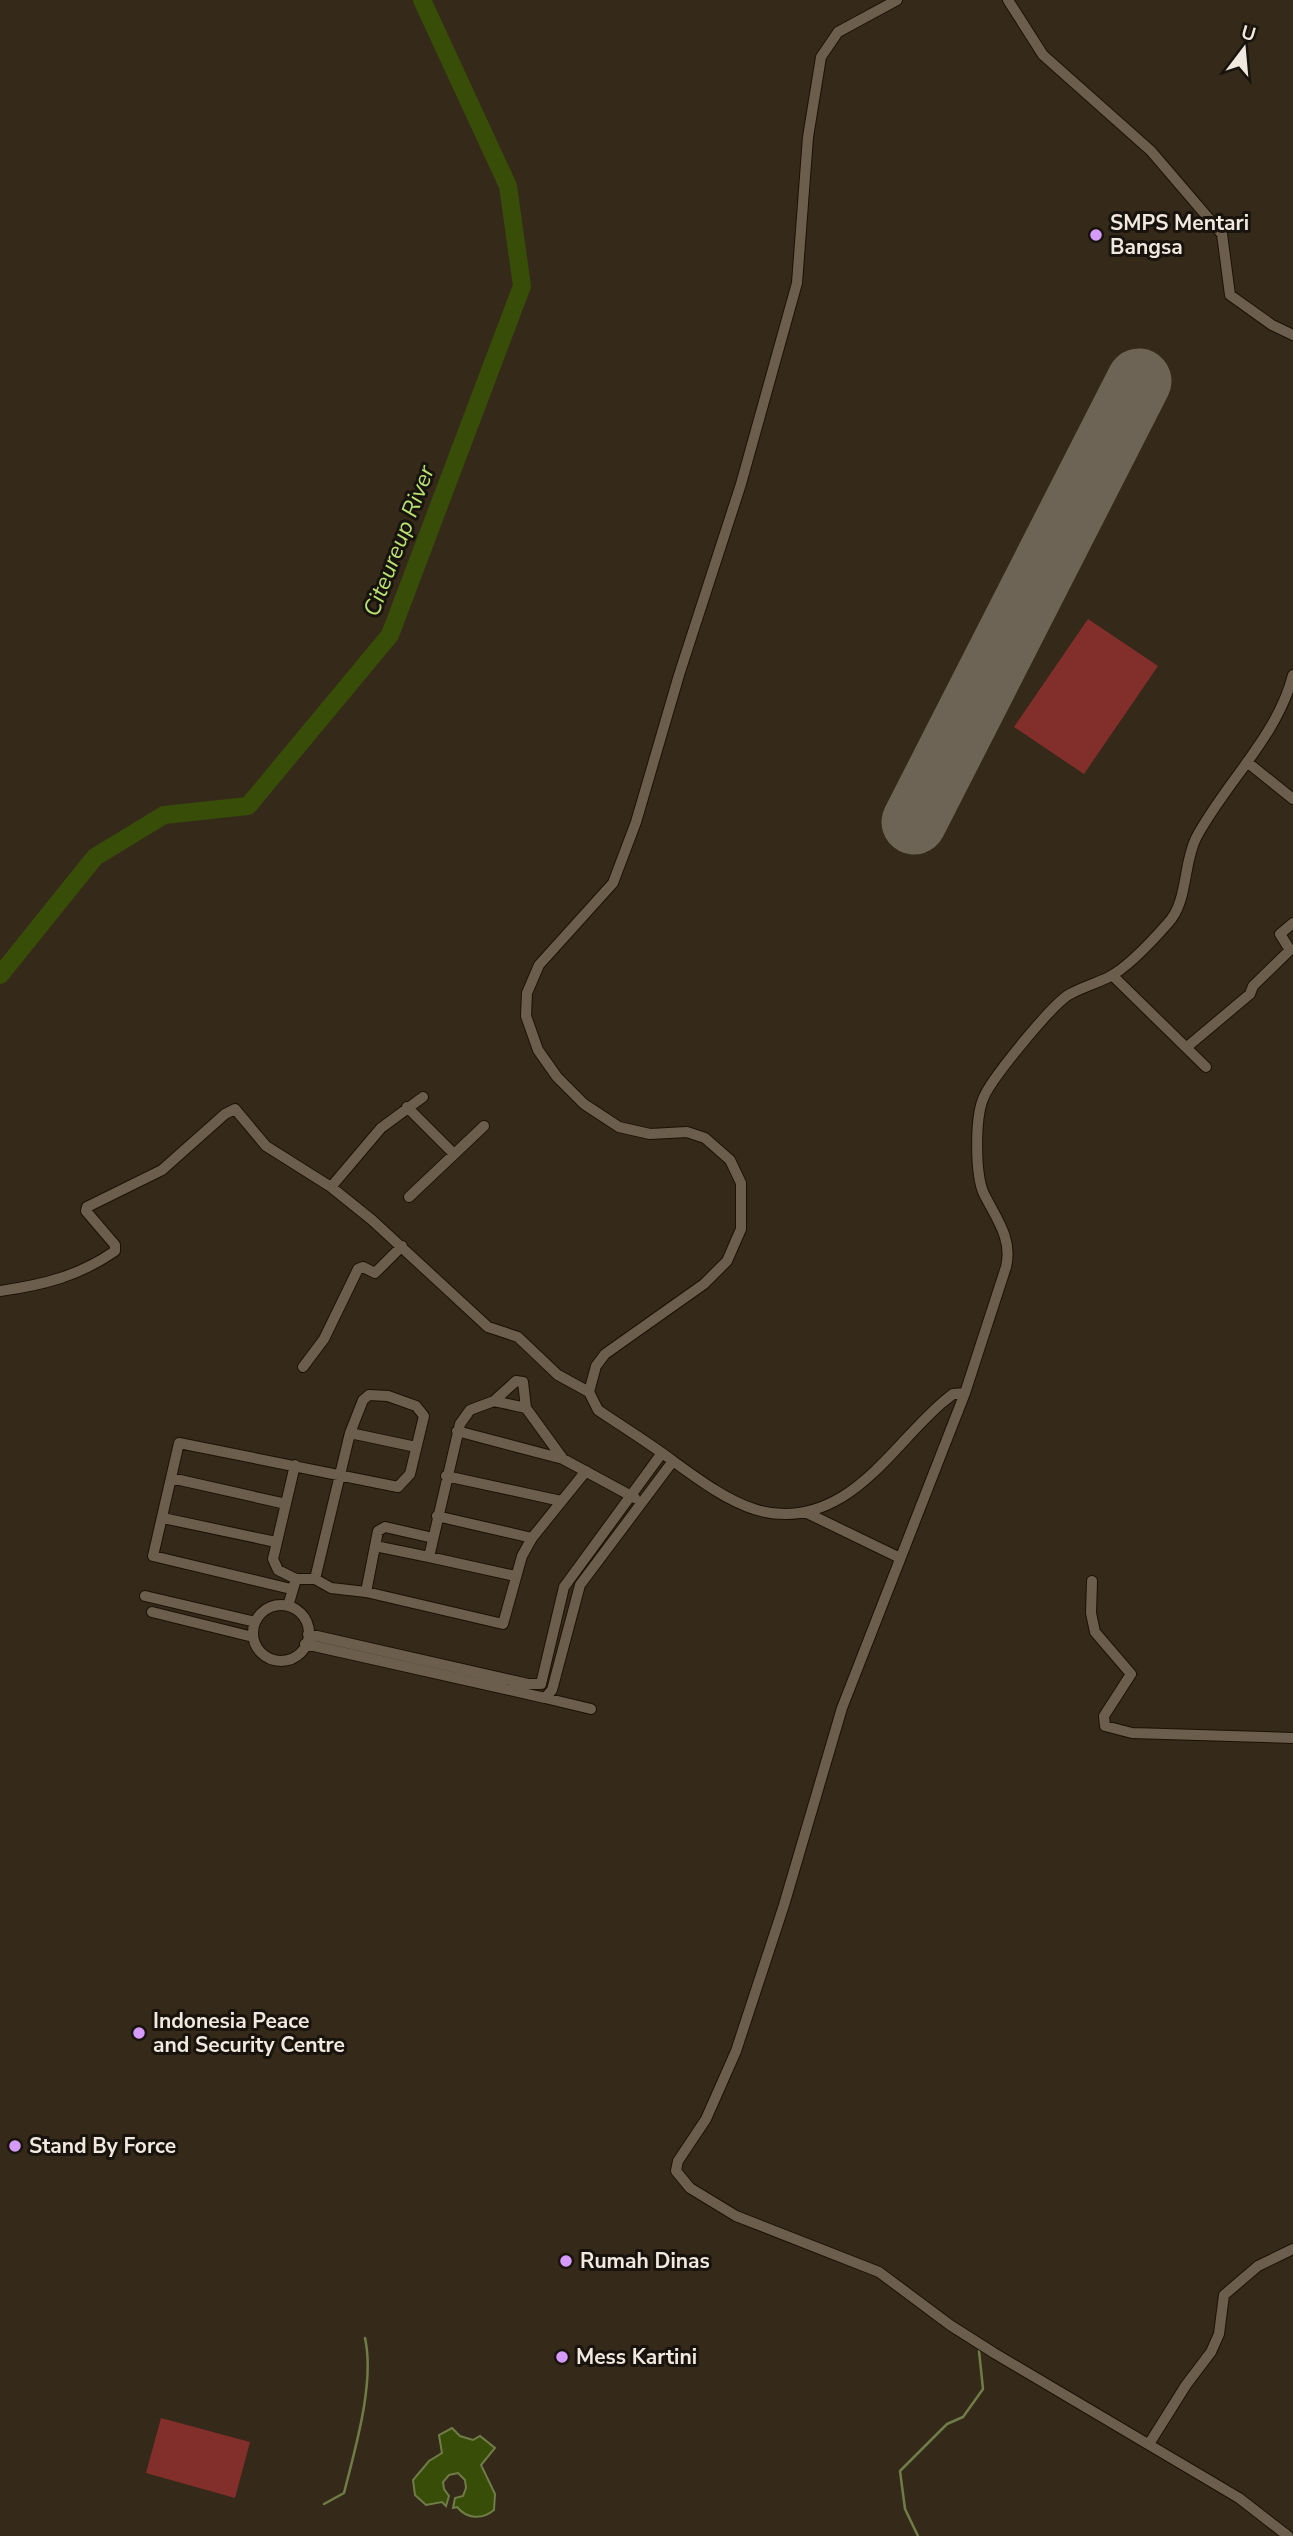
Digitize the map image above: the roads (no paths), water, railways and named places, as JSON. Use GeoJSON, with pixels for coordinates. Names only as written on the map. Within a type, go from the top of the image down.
{"type":"FeatureCollection","features":[{"type":"Feature","properties":{"kind":"street"},"geometry":{"type":"LineString","coordinates":[[589,1392],[596,1366],[605,1354],[704,1284],[727,1261],[741,1229],[741,1183],[730,1160],[705,1138],[687,1132],[650,1134],[620,1127],[598,1116],[584,1104],[557,1077],[538,1050],[526,1016],[527,993],[539,965],[595,906],[612,883],[636,822],[679,675],[741,484],[797,283],[808,138],[821,57],[838,32],[897,0]]}},
{"type":"Feature","properties":{"kind":"street"},"geometry":{"type":"LineString","coordinates":[[1008,0],[1043,55],[1151,151],[1222,234],[1230,295],[1272,325],[1293,335]]}},
{"type":"Feature","properties":{"kind":"street"},"geometry":{"type":"LineString","coordinates":[[1288,2536],[1239,2498],[950,2325],[879,2272],[736,2216],[690,2188],[676,2171],[678,2161],[721,2089],[736,2051],[784,1905],[842,1708],[965,1393],[1009,1259],[1005,1233],[985,1194],[981,1179],[978,1129],[982,1102],[993,1081],[1054,1008],[1070,994],[1112,975],[1173,917],[1193,845],[1274,720],[1293,675]]}},
{"type":"Feature","properties":{"kind":"street"},"geometry":{"type":"LineString","coordinates":[[1247,762],[1293,799]]}},
{"type":"Feature","properties":{"kind":"street"},"geometry":{"type":"LineString","coordinates":[[1187,1047],[1250,994],[1253,986],[1290,950],[1280,934],[1293,923]]}},
{"type":"Feature","properties":{"kind":"street"},"geometry":{"type":"LineString","coordinates":[[1112,975],[1206,1066]]}},
{"type":"Feature","properties":{"kind":"street"},"geometry":{"type":"LineString","coordinates":[[331,1187],[381,1128],[423,1097]]}},
{"type":"Feature","properties":{"kind":"street"},"geometry":{"type":"LineString","coordinates":[[407,1107],[453,1153]]}},
{"type":"Feature","properties":{"kind":"street"},"geometry":{"type":"LineString","coordinates":[[0,1291],[27,1288],[75,1275],[114,1251],[116,1245],[86,1211],[87,1207],[162,1170],[232,1110],[240,1111],[266,1146],[331,1187],[402,1246],[418,1265],[488,1327],[518,1336],[558,1375],[589,1392],[598,1410],[712,1489],[745,1508],[786,1514],[805,1511],[844,1496],[943,1402],[953,1394],[965,1393]]}},
{"type":"Feature","properties":{"kind":"street"},"geometry":{"type":"LineString","coordinates":[[409,1197],[484,1126]]}},
{"type":"Feature","properties":{"kind":"street"},"geometry":{"type":"LineString","coordinates":[[303,1367],[324,1339],[358,1269],[363,1266],[375,1273],[402,1246]]}},
{"type":"Feature","properties":{"kind":"street"},"geometry":{"type":"LineString","coordinates":[[429,1557],[457,1430],[470,1410],[494,1401],[510,1385],[520,1380],[523,1382],[526,1408],[563,1459]]}},
{"type":"Feature","properties":{"kind":"street"},"geometry":{"type":"LineString","coordinates":[[315,1579],[341,1476],[351,1433],[363,1400],[369,1395],[388,1396],[416,1406],[423,1412],[407,1480],[398,1486],[341,1476],[182,1442],[177,1446],[153,1556],[294,1584],[315,1579],[331,1588],[366,1591],[500,1624],[505,1622],[514,1576],[532,1538],[586,1471]]}},
{"type":"Feature","properties":{"kind":"street"},"geometry":{"type":"LineString","coordinates":[[494,1401],[526,1408]]}},
{"type":"Feature","properties":{"kind":"street"},"geometry":{"type":"LineString","coordinates":[[457,1430],[563,1459],[641,1503]]}},
{"type":"Feature","properties":{"kind":"street"},"geometry":{"type":"LineString","coordinates":[[351,1433],[416,1447]]}},
{"type":"Feature","properties":{"kind":"street"},"geometry":{"type":"LineString","coordinates":[[307,1639],[536,1686],[541,1684],[564,1587],[662,1453]]}},
{"type":"Feature","properties":{"kind":"street"},"geometry":{"type":"LineString","coordinates":[[545,1698],[552,1690],[580,1585],[673,1461]]}},
{"type":"Feature","properties":{"kind":"street"},"geometry":{"type":"LineString","coordinates":[[294,1584],[274,1565],[276,1542],[295,1465]]}},
{"type":"Feature","properties":{"kind":"street"},"geometry":{"type":"LineString","coordinates":[[446,1476],[561,1501]]}},
{"type":"Feature","properties":{"kind":"street"},"geometry":{"type":"LineString","coordinates":[[171,1478],[286,1504]]}},
{"type":"Feature","properties":{"kind":"street"},"geometry":{"type":"LineString","coordinates":[[805,1511],[900,1558]]}},
{"type":"Feature","properties":{"kind":"street"},"geometry":{"type":"LineString","coordinates":[[437,1516],[532,1538]]}},
{"type":"Feature","properties":{"kind":"street"},"geometry":{"type":"LineString","coordinates":[[163,1518],[276,1542]]}},
{"type":"Feature","properties":{"kind":"street"},"geometry":{"type":"LineString","coordinates":[[366,1591],[377,1531],[385,1527],[433,1538]]}},
{"type":"Feature","properties":{"kind":"street"},"geometry":{"type":"LineString","coordinates":[[375,1546],[514,1576]]}},
{"type":"Feature","properties":{"kind":"street"},"geometry":{"type":"LineString","coordinates":[[1092,1581],[1090,1612],[1095,1632],[1131,1674],[1104,1716],[1105,1726],[1132,1733],[1293,1738]]}},
{"type":"Feature","properties":{"kind":"street"},"geometry":{"type":"LineString","coordinates":[[288,1606],[294,1584]]}},
{"type":"Feature","properties":{"kind":"street"},"geometry":{"type":"LineString","coordinates":[[145,1596],[255,1622]]}},
{"type":"Feature","properties":{"kind":"street"},"geometry":{"type":"LineString","coordinates":[[288,1606],[303,1616],[307,1639],[293,1657],[279,1660],[265,1656],[253,1637],[255,1622],[268,1608],[288,1606]]}},
{"type":"Feature","properties":{"kind":"street"},"geometry":{"type":"LineString","coordinates":[[152,1612],[253,1637]]}},
{"type":"Feature","properties":{"kind":"street"},"geometry":{"type":"LineString","coordinates":[[307,1639],[591,1709]]}},
{"type":"Feature","properties":{"kind":"street"},"geometry":{"type":"LineString","coordinates":[[1149,2444],[1186,2385],[1212,2352],[1219,2334],[1222,2297],[1258,2266],[1293,2249]]}},
{"type":"Feature","properties":{"kind":"waterway","name":"Citeureup River"},"geometry":{"type":"LineString","coordinates":[[0,975],[95,857],[164,815],[248,806],[390,635],[522,286],[508,186],[422,0]]}},
{"type":"Feature","properties":{"kind":"waterway"},"geometry":{"type":"LineString","coordinates":[[324,2504],[344,2493],[353,2457],[366,2395],[365,2338]]}},
{"type":"Feature","properties":{"kind":"waterway"},"geometry":{"type":"LineString","coordinates":[[918,2536],[905,2509],[900,2471],[947,2424],[963,2417],[983,2389],[979,2351]]}},
{"type":"Feature","properties":{"kind":"place","name":"SMPS Mentari Bangsa"},"geometry":{"type":"Point","coordinates":[1096,235]}},
{"type":"Feature","properties":{"kind":"place","name":"Indonesia Peace and Security Centre"},"geometry":{"type":"Point","coordinates":[139,2033]}},
{"type":"Feature","properties":{"kind":"place","name":"Stand By Force"},"geometry":{"type":"Point","coordinates":[15,2146]}},
{"type":"Feature","properties":{"kind":"place","name":"Rumah Dinas"},"geometry":{"type":"Point","coordinates":[566,2261]}},
{"type":"Feature","properties":{"kind":"place","name":"Mess Kartini"},"geometry":{"type":"Point","coordinates":[562,2357]}}]}
